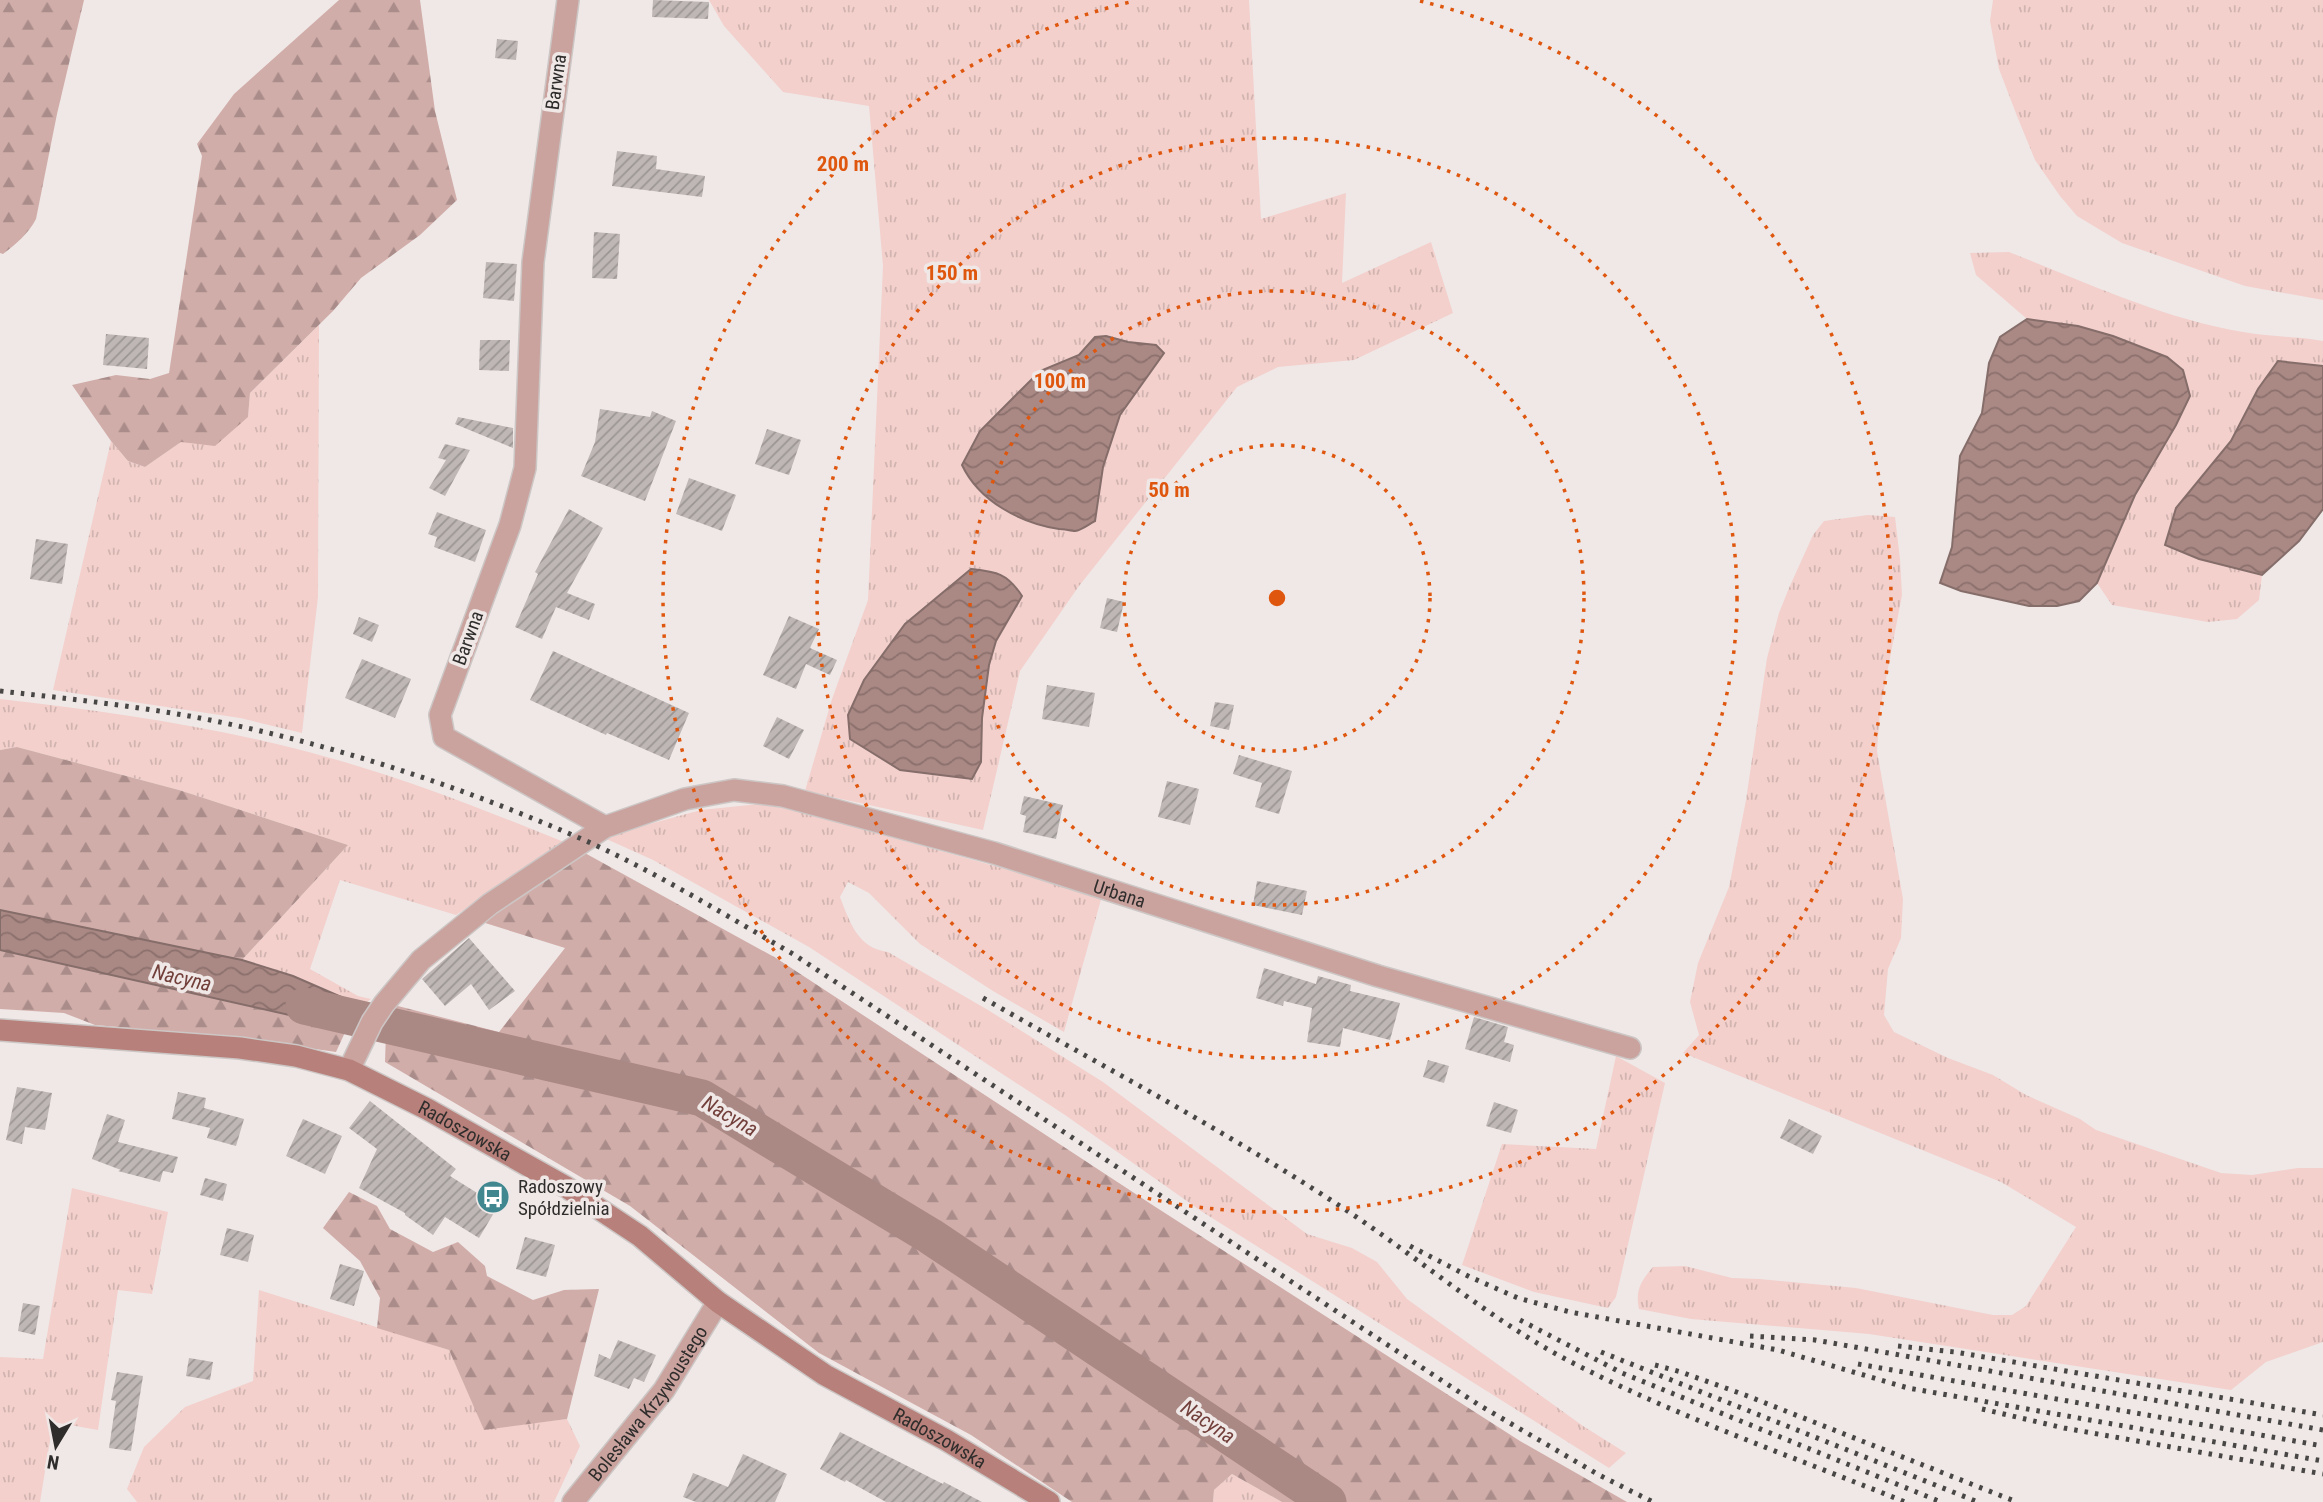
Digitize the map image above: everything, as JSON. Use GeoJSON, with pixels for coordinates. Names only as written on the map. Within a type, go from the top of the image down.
{"type":"FeatureCollection","features":[{"type":"Feature","properties":{"kind":"street","name":"Barwna"},"geometry":{"type":"LineString","coordinates":[[568,0],[533,262],[524,468],[510,525],[440,715],[444,737],[606,827]]}},
{"type":"Feature","properties":{"kind":"street","name":"Urbana"},"geometry":{"type":"LineString","coordinates":[[606,827],[685,799],[722,792],[734,790],[783,796],[994,853],[1378,976],[1630,1048]]}},
{"type":"Feature","properties":{"kind":"street"},"geometry":{"type":"LineString","coordinates":[[349,1070],[384,1004],[421,961],[490,904],[606,827]]}},
{"type":"Feature","properties":{"kind":"street","name":"Radoszowska"},"geometry":{"type":"LineString","coordinates":[[0,1030],[240,1048],[296,1056],[349,1070],[427,1109],[566,1187],[640,1237],[719,1302],[825,1375],[946,1440],[1049,1502]]}},
{"type":"Feature","properties":{"kind":"street","name":"Bolesława Krzywoustego"},"geometry":{"type":"LineString","coordinates":[[573,1502],[664,1390],[719,1302]]}},
{"type":"Feature","properties":{"kind":"green space"},"geometry":{"type":"Polygon","coordinates":[[[0,0],[84,0],[36,219],[21,238],[3,254],[0,253],[0,0]]]}},
{"type":"Feature","properties":{"kind":"green space"},"geometry":{"type":"Polygon","coordinates":[[[339,0],[420,0],[435,111],[457,200],[420,235],[361,278],[333,311],[250,393],[248,417],[215,446],[181,442],[145,467],[128,461],[72,385],[116,375],[150,379],[169,373],[202,156],[197,144],[234,94],[339,0]]]}},
{"type":"Feature","properties":{"kind":"green space"},"geometry":{"type":"Polygon","coordinates":[[[709,0],[1249,0],[1261,219],[1346,193],[1342,283],[1431,242],[1453,313],[1354,360],[1278,367],[1237,387],[1079,586],[1020,671],[983,830],[805,791],[832,699],[868,600],[883,266],[869,106],[783,92],[724,26],[709,0]]]}},
{"type":"Feature","properties":{"kind":"green space"},"geometry":{"type":"Polygon","coordinates":[[[1993,0],[2323,0],[2323,300],[2245,286],[2122,243],[2077,216],[2035,160],[2017,116],[1999,69],[1990,21],[1993,0]]]}},
{"type":"Feature","properties":{"kind":"green space"},"geometry":{"type":"Polygon","coordinates":[[[2009,252],[2124,298],[2183,318],[2253,334],[2323,341],[2323,509],[2299,541],[2262,575],[2259,600],[2237,619],[2208,622],[2112,605],[2097,583],[2135,495],[2176,425],[2189,396],[2183,370],[2167,357],[2113,336],[2078,326],[2027,319],[1976,275],[1970,253],[2009,252]]]}},
{"type":"Feature","properties":{"kind":"green space"},"geometry":{"type":"Polygon","coordinates":[[[319,325],[318,597],[302,733],[240,718],[53,690],[111,441],[128,461],[145,467],[181,442],[248,417],[250,393],[319,325]]]}},
{"type":"Feature","properties":{"kind":"green space"},"geometry":{"type":"Polygon","coordinates":[[[1868,515],[1895,517],[1902,595],[1880,710],[1877,751],[1903,899],[1901,938],[1888,969],[1884,1015],[1894,1032],[1948,1058],[1993,1075],[2026,1095],[2080,1119],[2096,1130],[2221,1173],[2252,1175],[2298,1168],[2323,1168],[2323,1342],[2266,1362],[2231,1390],[1869,1334],[1691,1319],[1639,1309],[1640,1286],[1653,1267],[1685,1266],[1732,1278],[1856,1288],[1993,1315],[2012,1315],[2026,1306],[2076,1227],[2001,1182],[1683,1053],[1699,1035],[1690,1002],[1698,963],[1729,887],[1746,800],[1767,658],[1779,613],[1813,535],[1824,521],[1868,515]]]}},
{"type":"Feature","properties":{"kind":"green space"},"geometry":{"type":"Polygon","coordinates":[[[0,699],[147,719],[293,748],[396,778],[564,842],[456,915],[340,880],[310,969],[358,996],[371,999],[362,1006],[293,976],[242,960],[348,845],[179,790],[17,747],[0,750],[0,699]]]}},
{"type":"Feature","properties":{"kind":"green space"},"geometry":{"type":"Polygon","coordinates":[[[17,747],[179,790],[348,845],[242,960],[0,910],[0,750],[17,747]]]}},
{"type":"Feature","properties":{"kind":"green space"},"geometry":{"type":"Polygon","coordinates":[[[759,804],[794,810],[1102,896],[1064,1032],[920,944],[869,893],[848,882],[840,897],[856,933],[869,945],[888,952],[988,1010],[1103,1082],[1307,1234],[1352,1248],[1377,1262],[1407,1299],[1583,1426],[1626,1453],[1609,1468],[1201,1211],[1065,1115],[809,947],[653,860],[602,837],[701,810],[759,804]]]}},
{"type":"Feature","properties":{"kind":"green space"},"geometry":{"type":"Polygon","coordinates":[[[583,852],[776,958],[1154,1206],[1520,1441],[1627,1502],[1342,1502],[930,1228],[705,1093],[392,1022],[394,1005],[499,1032],[565,948],[482,922],[583,852]]]}},
{"type":"Feature","properties":{"kind":"green space"},"geometry":{"type":"Polygon","coordinates":[[[0,950],[347,1028],[336,1052],[238,1038],[95,1025],[64,1013],[0,1009],[0,950]]]}},
{"type":"Feature","properties":{"kind":"green space"},"geometry":{"type":"Polygon","coordinates":[[[386,1032],[698,1105],[925,1240],[1312,1502],[1282,1502],[1232,1474],[1214,1490],[1213,1502],[1072,1502],[971,1435],[819,1353],[630,1206],[385,1062],[386,1032]]]}},
{"type":"Feature","properties":{"kind":"green space"},"geometry":{"type":"Polygon","coordinates":[[[1616,1056],[1665,1083],[1616,1297],[1608,1308],[1534,1292],[1462,1265],[1502,1144],[1596,1149],[1616,1056]]]}},
{"type":"Feature","properties":{"kind":"green space"},"geometry":{"type":"Polygon","coordinates":[[[72,1188],[168,1212],[152,1294],[118,1290],[98,1430],[53,1422],[40,1502],[0,1502],[0,1357],[43,1359],[72,1188]]]}},
{"type":"Feature","properties":{"kind":"green space"},"geometry":{"type":"Polygon","coordinates":[[[349,1192],[377,1206],[390,1229],[433,1252],[458,1242],[485,1266],[487,1276],[533,1300],[564,1290],[599,1289],[567,1419],[484,1430],[449,1350],[377,1328],[380,1298],[360,1261],[323,1228],[349,1192]]]}},
{"type":"Feature","properties":{"kind":"green space"},"geometry":{"type":"Polygon","coordinates":[[[259,1290],[449,1350],[484,1429],[567,1419],[580,1446],[554,1502],[137,1502],[127,1489],[144,1447],[185,1407],[253,1381],[259,1290]]]}},
{"type":"Feature","properties":{"kind":"green space"},"geometry":{"type":"Polygon","coordinates":[[[1232,1474],[1282,1502],[1213,1502],[1214,1490],[1232,1474]]]}},
{"type":"Feature","properties":{"kind":"water"},"geometry":{"type":"Polygon","coordinates":[[[2027,319],[2078,326],[2167,357],[2183,370],[2190,396],[2135,495],[2097,583],[2079,601],[2057,606],[2029,606],[1961,591],[1940,583],[1952,547],[1960,456],[1982,413],[1989,363],[2000,337],[2027,319]]]}},
{"type":"Feature","properties":{"kind":"water"},"geometry":{"type":"Polygon","coordinates":[[[1106,336],[1156,345],[1164,353],[1120,415],[1103,467],[1095,521],[1075,531],[1044,526],[1016,516],[979,489],[962,465],[980,431],[1040,371],[1079,355],[1095,337],[1106,336]]]}},
{"type":"Feature","properties":{"kind":"water"},"geometry":{"type":"Polygon","coordinates":[[[2278,361],[2323,366],[2323,509],[2299,541],[2262,575],[2199,559],[2165,545],[2176,508],[2231,441],[2258,389],[2278,361]]]}},
{"type":"Feature","properties":{"kind":"water"},"geometry":{"type":"Polygon","coordinates":[[[971,569],[1001,575],[1011,582],[1022,596],[996,641],[989,665],[982,718],[981,762],[972,779],[900,770],[850,739],[848,715],[864,680],[905,624],[971,569]]]}},
{"type":"Feature","properties":{"kind":"water"},"geometry":{"type":"Polygon","coordinates":[[[0,910],[242,960],[293,976],[362,1006],[347,1028],[0,950],[0,910]]]}},
{"type":"Feature","properties":{"kind":"building"},"geometry":{"type":"Polygon","coordinates":[[[653,0],[709,2],[708,19],[652,17],[653,0]]]}},
{"type":"Feature","properties":{"kind":"building"},"geometry":{"type":"Polygon","coordinates":[[[497,39],[518,41],[516,60],[495,58],[497,39]]]}},
{"type":"Feature","properties":{"kind":"building"},"geometry":{"type":"Polygon","coordinates":[[[617,151],[657,156],[656,169],[705,176],[702,197],[612,186],[617,151]]]}},
{"type":"Feature","properties":{"kind":"building"},"geometry":{"type":"Polygon","coordinates":[[[594,232],[620,234],[617,279],[592,278],[594,232]]]}},
{"type":"Feature","properties":{"kind":"building"},"geometry":{"type":"Polygon","coordinates":[[[486,262],[517,264],[514,301],[483,298],[486,262]]]}},
{"type":"Feature","properties":{"kind":"building"},"geometry":{"type":"Polygon","coordinates":[[[106,334],[149,338],[147,369],[103,365],[106,334]]]}},
{"type":"Feature","properties":{"kind":"building"},"geometry":{"type":"Polygon","coordinates":[[[480,340],[510,340],[509,371],[479,370],[480,340]]]}},
{"type":"Feature","properties":{"kind":"building"},"geometry":{"type":"Polygon","coordinates":[[[600,409],[650,417],[652,411],[676,421],[645,501],[581,476],[595,442],[600,409]]]}},
{"type":"Feature","properties":{"kind":"building"},"geometry":{"type":"Polygon","coordinates":[[[458,417],[513,428],[513,448],[455,424],[458,417]]]}},
{"type":"Feature","properties":{"kind":"building"},"geometry":{"type":"Polygon","coordinates":[[[767,429],[801,440],[789,475],[755,464],[767,429]]]}},
{"type":"Feature","properties":{"kind":"building"},"geometry":{"type":"Polygon","coordinates":[[[445,444],[470,450],[445,496],[429,488],[446,460],[438,458],[445,444]]]}},
{"type":"Feature","properties":{"kind":"building"},"geometry":{"type":"Polygon","coordinates":[[[689,478],[736,495],[722,531],[676,514],[689,478]]]}},
{"type":"Feature","properties":{"kind":"building"},"geometry":{"type":"Polygon","coordinates":[[[569,509],[603,528],[567,593],[595,604],[589,620],[556,607],[542,639],[515,627],[538,574],[535,572],[569,509]]]}},
{"type":"Feature","properties":{"kind":"building"},"geometry":{"type":"Polygon","coordinates":[[[437,512],[486,530],[475,562],[434,547],[437,537],[428,534],[437,512]]]}},
{"type":"Feature","properties":{"kind":"building"},"geometry":{"type":"Polygon","coordinates":[[[36,539],[68,544],[62,584],[30,579],[36,539]]]}},
{"type":"Feature","properties":{"kind":"building"},"geometry":{"type":"Polygon","coordinates":[[[1107,598],[1124,602],[1117,632],[1100,628],[1107,598]]]}},
{"type":"Feature","properties":{"kind":"building"},"geometry":{"type":"Polygon","coordinates":[[[789,616],[819,629],[810,648],[837,660],[830,675],[806,664],[796,689],[763,675],[789,616]]]}},
{"type":"Feature","properties":{"kind":"building"},"geometry":{"type":"Polygon","coordinates":[[[359,617],[379,625],[372,642],[353,634],[359,617]]]}},
{"type":"Feature","properties":{"kind":"building"},"geometry":{"type":"Polygon","coordinates":[[[553,651],[689,713],[669,760],[530,700],[553,651]]]}},
{"type":"Feature","properties":{"kind":"building"},"geometry":{"type":"Polygon","coordinates":[[[362,659],[411,679],[395,718],[345,698],[362,659]]]}},
{"type":"Feature","properties":{"kind":"building"},"geometry":{"type":"Polygon","coordinates":[[[1047,685],[1095,693],[1089,727],[1042,719],[1047,685]]]}},
{"type":"Feature","properties":{"kind":"building"},"geometry":{"type":"Polygon","coordinates":[[[1215,702],[1234,705],[1229,730],[1210,726],[1215,702]]]}},
{"type":"Feature","properties":{"kind":"building"},"geometry":{"type":"Polygon","coordinates":[[[777,717],[804,730],[789,759],[763,746],[777,717]]]}},
{"type":"Feature","properties":{"kind":"building"},"geometry":{"type":"Polygon","coordinates":[[[1239,755],[1292,771],[1279,814],[1255,807],[1262,783],[1233,774],[1239,755]]]}},
{"type":"Feature","properties":{"kind":"building"},"geometry":{"type":"Polygon","coordinates":[[[1167,781],[1199,789],[1190,825],[1158,817],[1167,781]]]}},
{"type":"Feature","properties":{"kind":"building"},"geometry":{"type":"Polygon","coordinates":[[[1024,796],[1063,805],[1056,839],[1023,832],[1026,816],[1020,814],[1024,796]]]}},
{"type":"Feature","properties":{"kind":"building"},"geometry":{"type":"Polygon","coordinates":[[[1257,881],[1307,891],[1302,915],[1253,905],[1257,881]]]}},
{"type":"Feature","properties":{"kind":"building"},"geometry":{"type":"Polygon","coordinates":[[[469,938],[515,991],[489,1010],[471,984],[445,1006],[422,979],[469,938]]]}},
{"type":"Feature","properties":{"kind":"building"},"geometry":{"type":"Polygon","coordinates":[[[1264,968],[1316,984],[1318,976],[1351,985],[1350,991],[1400,1003],[1390,1040],[1343,1028],[1340,1047],[1307,1042],[1312,1008],[1284,1001],[1283,1006],[1256,998],[1264,968]]]}},
{"type":"Feature","properties":{"kind":"building"},"geometry":{"type":"Polygon","coordinates":[[[1474,1017],[1508,1027],[1504,1042],[1514,1045],[1510,1062],[1465,1049],[1474,1017]]]}},
{"type":"Feature","properties":{"kind":"building"},"geometry":{"type":"Polygon","coordinates":[[[1428,1060],[1449,1066],[1444,1083],[1423,1077],[1428,1060]]]}},
{"type":"Feature","properties":{"kind":"building"},"geometry":{"type":"Polygon","coordinates":[[[17,1087],[52,1093],[45,1130],[25,1127],[22,1144],[6,1140],[17,1087]]]}},
{"type":"Feature","properties":{"kind":"building"},"geometry":{"type":"Polygon","coordinates":[[[178,1092],[206,1098],[204,1108],[244,1119],[236,1146],[207,1138],[210,1128],[172,1119],[178,1092]]]}},
{"type":"Feature","properties":{"kind":"building"},"geometry":{"type":"Polygon","coordinates":[[[370,1101],[456,1169],[450,1176],[498,1206],[479,1238],[445,1217],[433,1235],[405,1213],[359,1188],[377,1149],[349,1128],[370,1101]]]}},
{"type":"Feature","properties":{"kind":"building"},"geometry":{"type":"Polygon","coordinates":[[[1494,1102],[1518,1110],[1511,1133],[1486,1126],[1494,1102]]]}},
{"type":"Feature","properties":{"kind":"building"},"geometry":{"type":"Polygon","coordinates":[[[107,1114],[125,1120],[118,1142],[178,1157],[173,1173],[163,1171],[160,1182],[118,1171],[121,1170],[92,1159],[107,1114]]]}},
{"type":"Feature","properties":{"kind":"building"},"geometry":{"type":"Polygon","coordinates":[[[303,1119],[342,1136],[325,1174],[286,1156],[303,1119]]]}},
{"type":"Feature","properties":{"kind":"building"},"geometry":{"type":"Polygon","coordinates":[[[1789,1119],[1822,1136],[1813,1154],[1780,1138],[1789,1119]]]}},
{"type":"Feature","properties":{"kind":"building"},"geometry":{"type":"Polygon","coordinates":[[[205,1178],[227,1184],[223,1201],[200,1195],[205,1178]]]}},
{"type":"Feature","properties":{"kind":"building"},"geometry":{"type":"Polygon","coordinates":[[[227,1228],[254,1235],[248,1262],[220,1255],[227,1228]]]}},
{"type":"Feature","properties":{"kind":"building"},"geometry":{"type":"Polygon","coordinates":[[[525,1237],[555,1245],[546,1277],[516,1269],[525,1237]]]}},
{"type":"Feature","properties":{"kind":"building"},"geometry":{"type":"Polygon","coordinates":[[[340,1264],[364,1271],[354,1306],[330,1299],[340,1264]]]}},
{"type":"Feature","properties":{"kind":"building"},"geometry":{"type":"Polygon","coordinates":[[[23,1303],[40,1306],[35,1335],[18,1331],[23,1303]]]}},
{"type":"Feature","properties":{"kind":"building"},"geometry":{"type":"Polygon","coordinates":[[[618,1340],[656,1355],[644,1382],[634,1378],[629,1389],[594,1376],[599,1354],[610,1359],[618,1340]]]}},
{"type":"Feature","properties":{"kind":"building"},"geometry":{"type":"Polygon","coordinates":[[[189,1358],[213,1362],[210,1380],[186,1376],[189,1358]]]}},
{"type":"Feature","properties":{"kind":"building"},"geometry":{"type":"Polygon","coordinates":[[[117,1372],[143,1376],[131,1451],[109,1448],[116,1401],[111,1400],[117,1372]]]}},
{"type":"Feature","properties":{"kind":"building"},"geometry":{"type":"Polygon","coordinates":[[[840,1432],[982,1502],[886,1502],[846,1480],[845,1482],[820,1469],[840,1432]]]}},
{"type":"Feature","properties":{"kind":"building"},"geometry":{"type":"Polygon","coordinates":[[[743,1454],[787,1474],[775,1502],[696,1502],[683,1497],[693,1473],[728,1487],[743,1454]]]}},
{"type":"Feature","properties":{"kind":"waterway","name":"Nacyna"},"geometry":{"type":"LineString","coordinates":[[304,1006],[702,1098],[930,1236],[1328,1502]]}},
{"type":"Feature","properties":{"kind":"railway"},"geometry":{"type":"LineString","coordinates":[[0,691],[166,712],[290,738],[439,783],[611,852],[793,954],[1479,1405],[1599,1475],[1653,1502]]}},
{"type":"Feature","properties":{"kind":"railway"},"geometry":{"type":"LineString","coordinates":[[983,998],[1168,1102],[1304,1183],[1543,1347],[1654,1402],[1905,1502]]}},
{"type":"Feature","properties":{"kind":"railway"},"geometry":{"type":"LineString","coordinates":[[1410,1246],[1518,1298],[1570,1312],[1778,1350],[1908,1388],[2323,1461]]}},
{"type":"Feature","properties":{"kind":"railway"},"geometry":{"type":"LineString","coordinates":[[1520,1320],[1622,1373],[1941,1502]]}},
{"type":"Feature","properties":{"kind":"railway"},"geometry":{"type":"LineString","coordinates":[[1750,1336],[1815,1340],[2323,1430]]}},
{"type":"Feature","properties":{"kind":"railway"},"geometry":{"type":"LineString","coordinates":[[1898,1346],[1955,1352],[2323,1415]]}},
{"type":"Feature","properties":{"kind":"railway"},"geometry":{"type":"LineString","coordinates":[[1601,1352],[1978,1502]]}},
{"type":"Feature","properties":{"kind":"railway"},"geometry":{"type":"LineString","coordinates":[[1858,1364],[2323,1446]]}},
{"type":"Feature","properties":{"kind":"railway"},"geometry":{"type":"LineString","coordinates":[[1655,1365],[1745,1395],[2017,1502]]}},
{"type":"Feature","properties":{"kind":"railway"},"geometry":{"type":"LineString","coordinates":[[1982,1409],[2064,1428],[2323,1474]]}},
{"type":"Feature","properties":{"kind":"place","name":"Radoszowy Spółdzielnia"},"geometry":{"type":"Point","coordinates":[493,1197]}}]}
